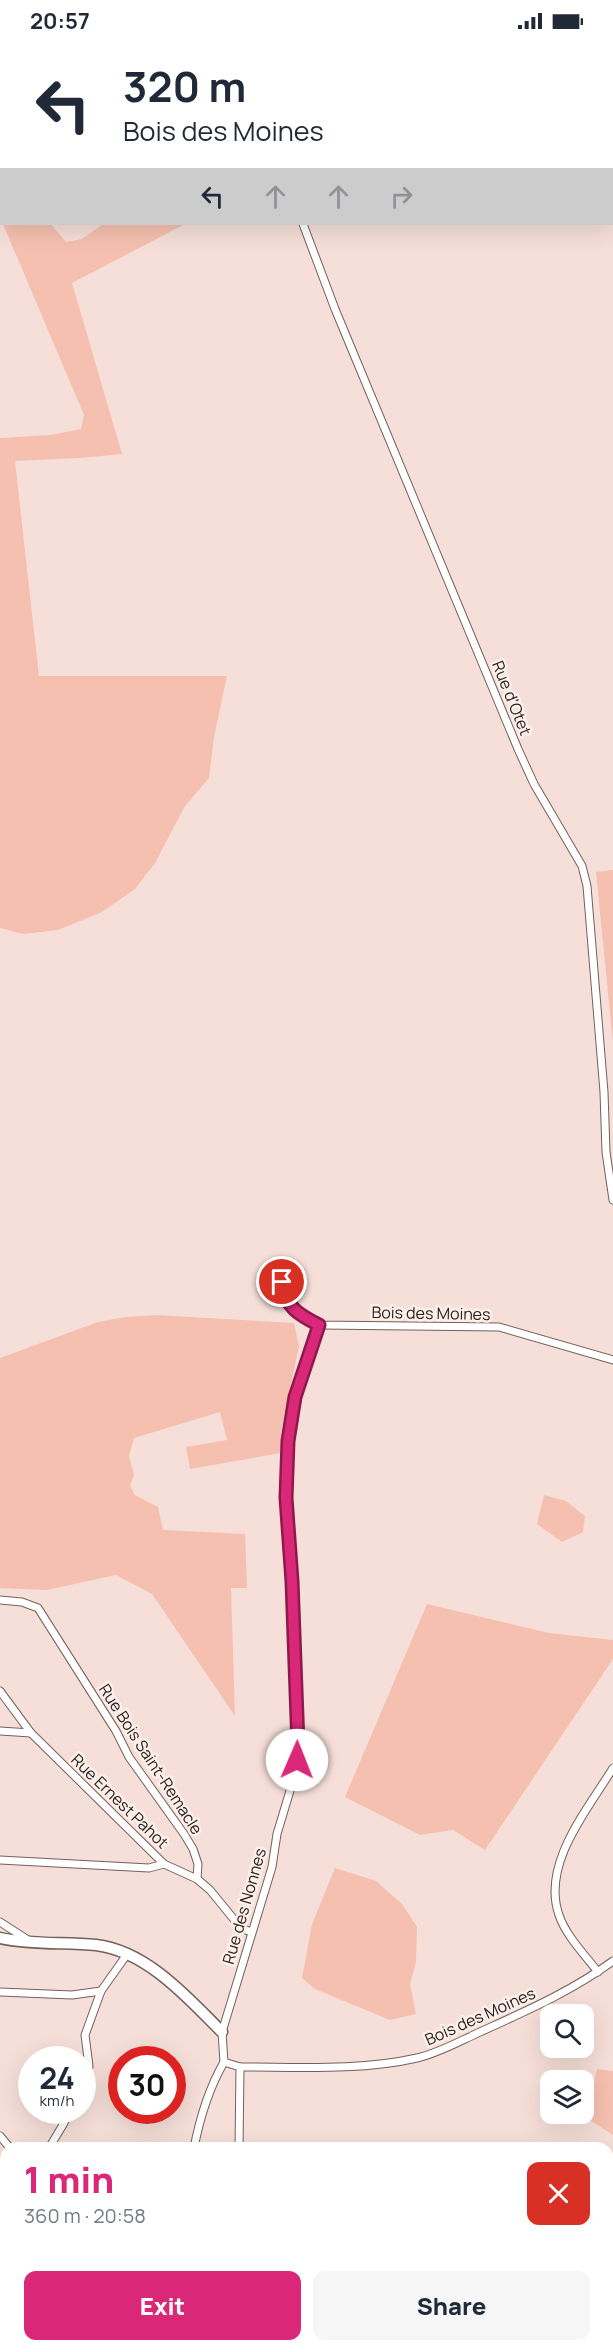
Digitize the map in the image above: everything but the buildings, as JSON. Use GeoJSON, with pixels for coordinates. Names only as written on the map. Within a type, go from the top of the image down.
{"type":"FeatureCollection","features":[{"type":"Feature","properties":{"kind":"street","name":"Rue d'Otet"},"geometry":{"type":"LineString","coordinates":[[303,225],[335,309],[534,784],[582,866],[587,886],[604,1092],[606,1152],[613,1200]]}},
{"type":"Feature","properties":{"kind":"street"},"geometry":{"type":"LineString","coordinates":[[282,1268],[284,1296],[300,1315],[319,1325]]}},
{"type":"Feature","properties":{"kind":"street","name":"Bois des Moines"},"geometry":{"type":"LineString","coordinates":[[319,1325],[499,1327],[613,1360]]}},
{"type":"Feature","properties":{"kind":"street","name":"Rue des Nonnes"},"geometry":{"type":"LineString","coordinates":[[224,2062],[222,2032],[272,1867],[277,1834],[296,1774],[298,1745],[292,1581],[286,1498],[288,1441],[295,1397],[319,1325]]}},
{"type":"Feature","properties":{"kind":"street","name":"Rue Bois Saint-Remacle"},"geometry":{"type":"LineString","coordinates":[[0,1600],[21,1602],[38,1608],[116,1731],[134,1764],[184,1833],[198,1864],[197,1879]]}},
{"type":"Feature","properties":{"kind":"street","name":"Rue Ernest Pahot"},"geometry":{"type":"LineString","coordinates":[[0,1691],[31,1733],[164,1864],[197,1879]]}},
{"type":"Feature","properties":{"kind":"street"},"geometry":{"type":"LineString","coordinates":[[0,1731],[31,1733]]}},
{"type":"Feature","properties":{"kind":"street"},"geometry":{"type":"LineString","coordinates":[[598,1972],[564,1927],[558,1914],[554,1881],[561,1854],[613,1768]]}},
{"type":"Feature","properties":{"kind":"street"},"geometry":{"type":"LineString","coordinates":[[0,1860],[149,1868],[164,1864]]}},
{"type":"Feature","properties":{"kind":"street"},"geometry":{"type":"LineString","coordinates":[[197,1879],[210,1890],[241,1928],[251,1932]]}},
{"type":"Feature","properties":{"kind":"street"},"geometry":{"type":"LineString","coordinates":[[0,1922],[31,1942]]}},
{"type":"Feature","properties":{"kind":"street"},"geometry":{"type":"LineString","coordinates":[[0,1938],[98,1945],[128,1953],[164,1978],[222,2032]]}},
{"type":"Feature","properties":{"kind":"street"},"geometry":{"type":"LineString","coordinates":[[86,2046],[85,2035],[101,1991],[128,1953]]}},
{"type":"Feature","properties":{"kind":"street","name":"Bois des Moines"},"geometry":{"type":"LineString","coordinates":[[224,2062],[240,2067],[370,2064],[419,2058],[548,2000],[613,1961]]}},
{"type":"Feature","properties":{"kind":"street"},"geometry":{"type":"LineString","coordinates":[[0,1992],[72,1995],[101,1991]]}},
{"type":"Feature","properties":{"kind":"street"},"geometry":{"type":"LineString","coordinates":[[196,2142],[210,2086],[224,2062]]}},
{"type":"Feature","properties":{"kind":"street"},"geometry":{"type":"LineString","coordinates":[[239,2142],[240,2067]]}},
{"type":"Feature","properties":{"kind":"street"},"geometry":{"type":"LineString","coordinates":[[53,2142],[64,2124]]}},
{"type":"Feature","properties":{"kind":"shaded area"},"geometry":{"type":"Polygon","coordinates":[[[3,225],[52,225],[66,242],[82,239],[102,225],[183,225],[72,283],[122,454],[15,461],[39,676],[227,676],[214,737],[209,778],[185,806],[155,863],[135,889],[102,912],[58,930],[23,934],[0,928],[0,438],[51,435],[81,429],[84,415],[3,225]]]}},
{"type":"Feature","properties":{"kind":"shaded area"},"geometry":{"type":"Polygon","coordinates":[[[613,870],[613,1043],[596,872],[613,870]]]}},
{"type":"Feature","properties":{"kind":"shaded area"},"geometry":{"type":"Polygon","coordinates":[[[156,1315],[294,1323],[299,1346],[281,1432],[281,1453],[190,1469],[186,1447],[227,1440],[220,1412],[134,1438],[129,1456],[134,1475],[130,1486],[135,1495],[158,1507],[163,1530],[245,1534],[247,1588],[231,1588],[235,1716],[152,1594],[116,1575],[47,1590],[0,1588],[0,1358],[98,1322],[156,1315]]]}},
{"type":"Feature","properties":{"kind":"shaded area"},"geometry":{"type":"Polygon","coordinates":[[[544,1495],[566,1501],[585,1516],[583,1532],[562,1542],[537,1524],[544,1495]]]}},
{"type":"Feature","properties":{"kind":"shaded area"},"geometry":{"type":"Polygon","coordinates":[[[427,1604],[549,1633],[613,1640],[613,1659],[485,1850],[453,1830],[420,1835],[345,1797],[427,1604]]]}},
{"type":"Feature","properties":{"kind":"shaded area"},"geometry":{"type":"Polygon","coordinates":[[[335,1868],[376,1881],[402,1904],[417,1927],[416,1962],[410,1984],[416,2014],[390,2020],[315,1989],[302,1978],[312,1924],[335,1868]]]}},
{"type":"Feature","properties":{"kind":"shaded area"},"geometry":{"type":"Polygon","coordinates":[[[597,2069],[613,2071],[613,2135],[594,2123],[594,2081],[597,2069]]]}},
{"type":"Feature","properties":{"kind":"route"},"geometry":{"type":"LineString","coordinates":[[282,1282],[284,1296],[291,1306],[300,1315],[319,1325],[295,1397],[288,1441],[286,1498],[292,1581],[297,1760]]}}]}
